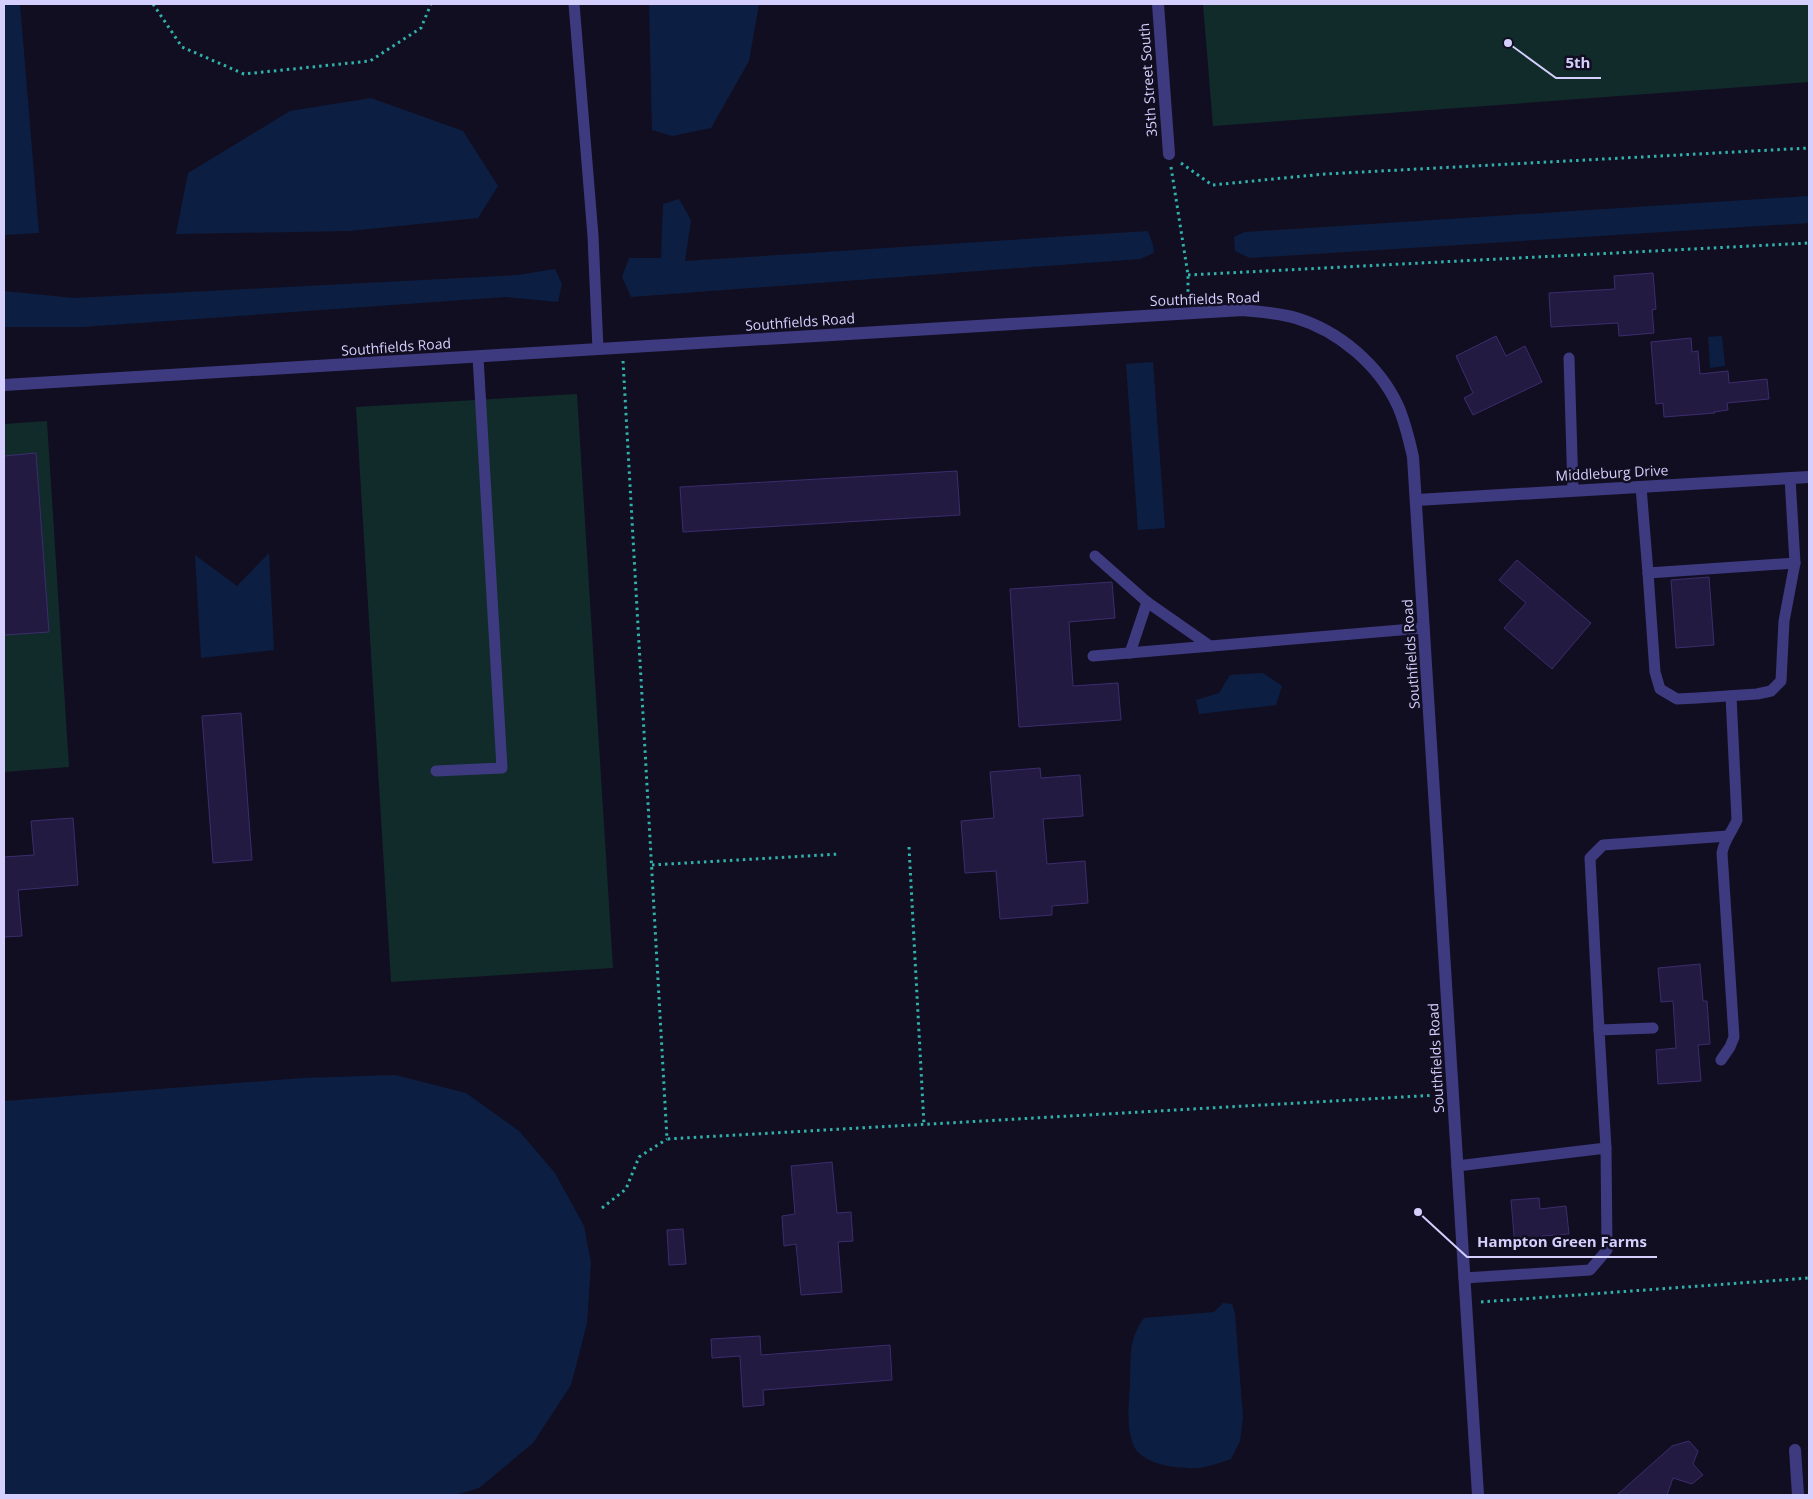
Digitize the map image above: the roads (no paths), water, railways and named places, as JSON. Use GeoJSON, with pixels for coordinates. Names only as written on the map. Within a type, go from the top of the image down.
{"type":"FeatureCollection","features":[{"type":"Feature","properties":{"kind":"street","name":"35th Street South"},"geometry":{"type":"LineString","coordinates":[[1158,4],[1169,154]]}},
{"type":"Feature","properties":{"kind":"street","name":"Southfields Road"},"geometry":{"type":"LineString","coordinates":[[4,385],[1243,310],[1270,312],[1297,318],[1314,325],[1344,343],[1366,361],[1383,382],[1397,405],[1407,430],[1413,457],[1478,1495]]}},
{"type":"Feature","properties":{"kind":"street","name":"Middleburg Drive"},"geometry":{"type":"LineString","coordinates":[[1417,500],[1809,477]]}},
{"type":"Feature","properties":{"kind":"street"},"geometry":{"type":"LineString","coordinates":[[1795,1450],[1798,1495]]}},
{"type":"Feature","properties":{"kind":"lane"},"geometry":{"type":"LineString","coordinates":[[574,4],[593,236],[598,349]]}},
{"type":"Feature","properties":{"kind":"lane"},"geometry":{"type":"LineString","coordinates":[[436,771],[502,768],[478,357]]}},
{"type":"Feature","properties":{"kind":"lane"},"geometry":{"type":"LineString","coordinates":[[1569,358],[1573,490]]}},
{"type":"Feature","properties":{"kind":"lane"},"geometry":{"type":"LineString","coordinates":[[1641,487],[1655,672],[1660,689],[1677,699],[1731,696],[1771,691],[1781,681],[1784,621],[1795,562],[1790,478]]}},
{"type":"Feature","properties":{"kind":"lane"},"geometry":{"type":"LineString","coordinates":[[1095,556],[1147,602],[1210,646]]}},
{"type":"Feature","properties":{"kind":"lane"},"geometry":{"type":"LineString","coordinates":[[1648,573],[1795,562]]}},
{"type":"Feature","properties":{"kind":"lane"},"geometry":{"type":"LineString","coordinates":[[1130,653],[1147,602]]}},
{"type":"Feature","properties":{"kind":"lane"},"geometry":{"type":"LineString","coordinates":[[1093,656],[1424,628]]}},
{"type":"Feature","properties":{"kind":"lane"},"geometry":{"type":"LineString","coordinates":[[1721,1060],[1734,1037],[1722,853],[1723,844],[1737,820],[1731,696]]}},
{"type":"Feature","properties":{"kind":"lane"},"geometry":{"type":"LineString","coordinates":[[1464,1278],[1590,1270],[1608,1250],[1606,1148],[1590,858],[1603,845],[1728,836]]}},
{"type":"Feature","properties":{"kind":"lane"},"geometry":{"type":"LineString","coordinates":[[1599,1030],[1653,1028]]}},
{"type":"Feature","properties":{"kind":"lane"},"geometry":{"type":"LineString","coordinates":[[1457,1166],[1606,1148]]}},
{"type":"Feature","properties":{"kind":"water"},"geometry":{"type":"Polygon","coordinates":[[[4,4],[20,4],[39,233],[4,235],[4,4]]]}},
{"type":"Feature","properties":{"kind":"water"},"geometry":{"type":"Polygon","coordinates":[[[649,4],[759,4],[749,61],[711,128],[672,136],[652,130],[649,4]]]}},
{"type":"Feature","properties":{"kind":"water"},"geometry":{"type":"Polygon","coordinates":[[[371,98],[463,131],[498,186],[478,218],[349,231],[176,234],[188,173],[290,111],[371,98]]]}},
{"type":"Feature","properties":{"kind":"water"},"geometry":{"type":"Polygon","coordinates":[[[1809,196],[1809,223],[1250,258],[1235,251],[1234,237],[1245,232],[1809,196]]]}},
{"type":"Feature","properties":{"kind":"water"},"geometry":{"type":"Polygon","coordinates":[[[679,199],[691,220],[685,261],[1148,231],[1154,253],[1140,259],[631,297],[622,277],[629,258],[661,258],[663,204],[679,199]]]}},
{"type":"Feature","properties":{"kind":"water"},"geometry":{"type":"Polygon","coordinates":[[[555,269],[562,284],[558,302],[505,297],[83,327],[4,327],[4,291],[74,298],[518,275],[555,269]]]}},
{"type":"Feature","properties":{"kind":"water"},"geometry":{"type":"Polygon","coordinates":[[[1722,336],[1725,366],[1710,368],[1708,337],[1722,336]]]}},
{"type":"Feature","properties":{"kind":"water"},"geometry":{"type":"Polygon","coordinates":[[[1153,362],[1165,528],[1138,530],[1126,364],[1153,362]]]}},
{"type":"Feature","properties":{"kind":"water"},"geometry":{"type":"Polygon","coordinates":[[[269,553],[274,650],[201,658],[195,555],[237,586],[269,553]]]}},
{"type":"Feature","properties":{"kind":"water"},"geometry":{"type":"Polygon","coordinates":[[[1263,673],[1282,686],[1276,705],[1199,714],[1196,700],[1219,693],[1230,675],[1263,673]]]}},
{"type":"Feature","properties":{"kind":"water"},"geometry":{"type":"Polygon","coordinates":[[[395,1075],[466,1093],[519,1131],[555,1173],[584,1226],[591,1263],[587,1323],[571,1385],[533,1443],[479,1488],[455,1495],[4,1495],[4,1101],[303,1078],[395,1075]]]}},
{"type":"Feature","properties":{"kind":"water"},"geometry":{"type":"Polygon","coordinates":[[[1223,1303],[1232,1304],[1235,1314],[1243,1418],[1240,1441],[1231,1459],[1206,1467],[1181,1468],[1161,1464],[1143,1457],[1133,1444],[1128,1414],[1131,1357],[1135,1334],[1139,1326],[1144,1318],[1214,1312],[1223,1303]]]}},
{"type":"Feature","properties":{"kind":"place","name":"5th"},"geometry":{"type":"Point","coordinates":[1508,43]}},
{"type":"Feature","properties":{"kind":"place","name":"Hampton Green Farms"},"geometry":{"type":"Point","coordinates":[1418,1212]}}]}
